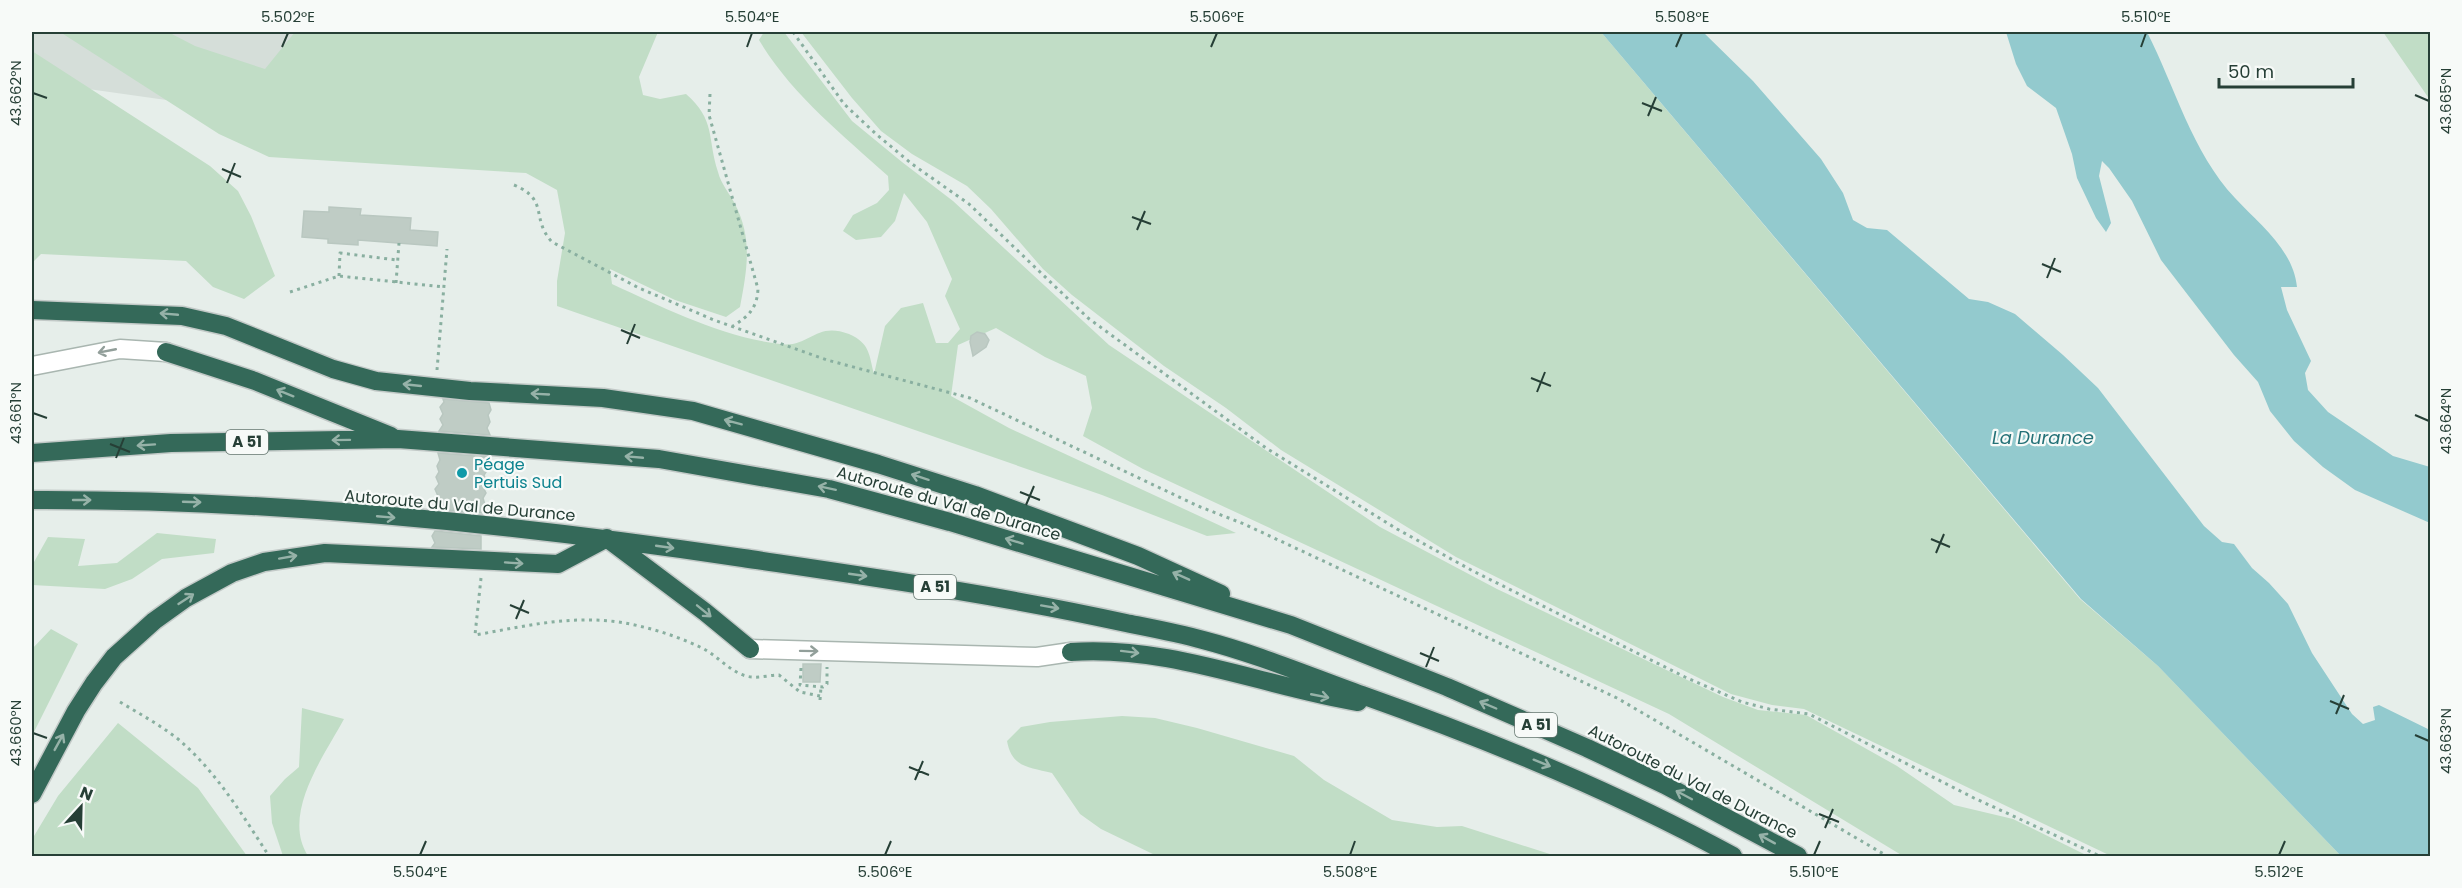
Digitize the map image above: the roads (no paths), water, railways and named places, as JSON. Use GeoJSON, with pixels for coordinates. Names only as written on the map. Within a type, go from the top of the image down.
{"type":"FeatureCollection","features":[{"type":"Feature","properties":{"kind":"highway"},"geometry":{"type":"LineString","coordinates":[[32,310],[182,316],[226,326],[333,369],[376,381],[470,390],[603,398],[693,411],[878,464],[986,499],[1138,556],[1291,625]]}},
{"type":"Feature","properties":{"kind":"highway"},"geometry":{"type":"LineString","coordinates":[[165,352],[255,381],[398,439]]}},
{"type":"Feature","properties":{"kind":"highway","name":"Autoroute du Val de Durance"},"geometry":{"type":"LineString","coordinates":[[32,453],[171,443],[398,439],[659,459],[829,489],[961,525],[1291,625],[1447,687],[1587,748],[1665,785],[1798,856]]}},
{"type":"Feature","properties":{"kind":"highway","name":"Autoroute du Val de Durance"},"geometry":{"type":"LineString","coordinates":[[32,500],[218,503],[453,522],[607,538],[934,587],[1080,613],[1204,640],[1408,711],[1561,771],[1733,856]]}},
{"type":"Feature","properties":{"kind":"highway"},"geometry":{"type":"LineString","coordinates":[[32,794],[76,711],[114,657],[154,621],[186,598],[232,573],[264,562],[325,553],[558,564],[607,538],[750,649]]}},
{"type":"Feature","properties":{"kind":"highway"},"geometry":{"type":"LineString","coordinates":[[1071,652],[1100,650],[1131,652],[1312,694],[1408,711]]}},
{"type":"Feature","properties":{"kind":"lane"},"geometry":{"type":"LineString","coordinates":[[32,366],[120,349],[165,352]]}},
{"type":"Feature","properties":{"kind":"lane"},"geometry":{"type":"LineString","coordinates":[[750,649],[1037,657],[1071,652]]}},
{"type":"Feature","properties":{"kind":"water","name":"La Durance"},"geometry":{"type":"Polygon","coordinates":[[[1601,32],[1703,32],[1753,81],[1821,159],[1843,193],[1853,220],[1867,228],[1887,230],[1969,299],[1988,302],[2015,314],[2098,388],[2204,526],[2222,542],[2234,544],[2252,568],[2288,604],[2312,653],[2352,714],[2363,724],[2375,720],[2373,707],[2379,705],[2430,730],[2430,856],[2341,856],[2158,666],[2081,599],[1601,32]]]}},
{"type":"Feature","properties":{"kind":"water"},"geometry":{"type":"Polygon","coordinates":[[[2006,32],[2147,32],[2185,118],[2207,160],[2235,198],[2274,238],[2289,261],[2297,287],[2281,287],[2287,310],[2311,361],[2305,373],[2308,390],[2328,412],[2393,456],[2430,467],[2430,523],[2355,490],[2323,467],[2294,441],[2270,411],[2258,382],[2234,355],[2161,260],[2132,201],[2102,161],[2099,176],[2111,223],[2106,232],[2096,218],[2077,178],[2072,154],[2056,108],[2027,86],[2016,64],[2006,32]]]}},
{"type":"Feature","properties":{"kind":"place","name":"Péage Pertuis Sud"},"geometry":{"type":"Point","coordinates":[462,473]}}]}
